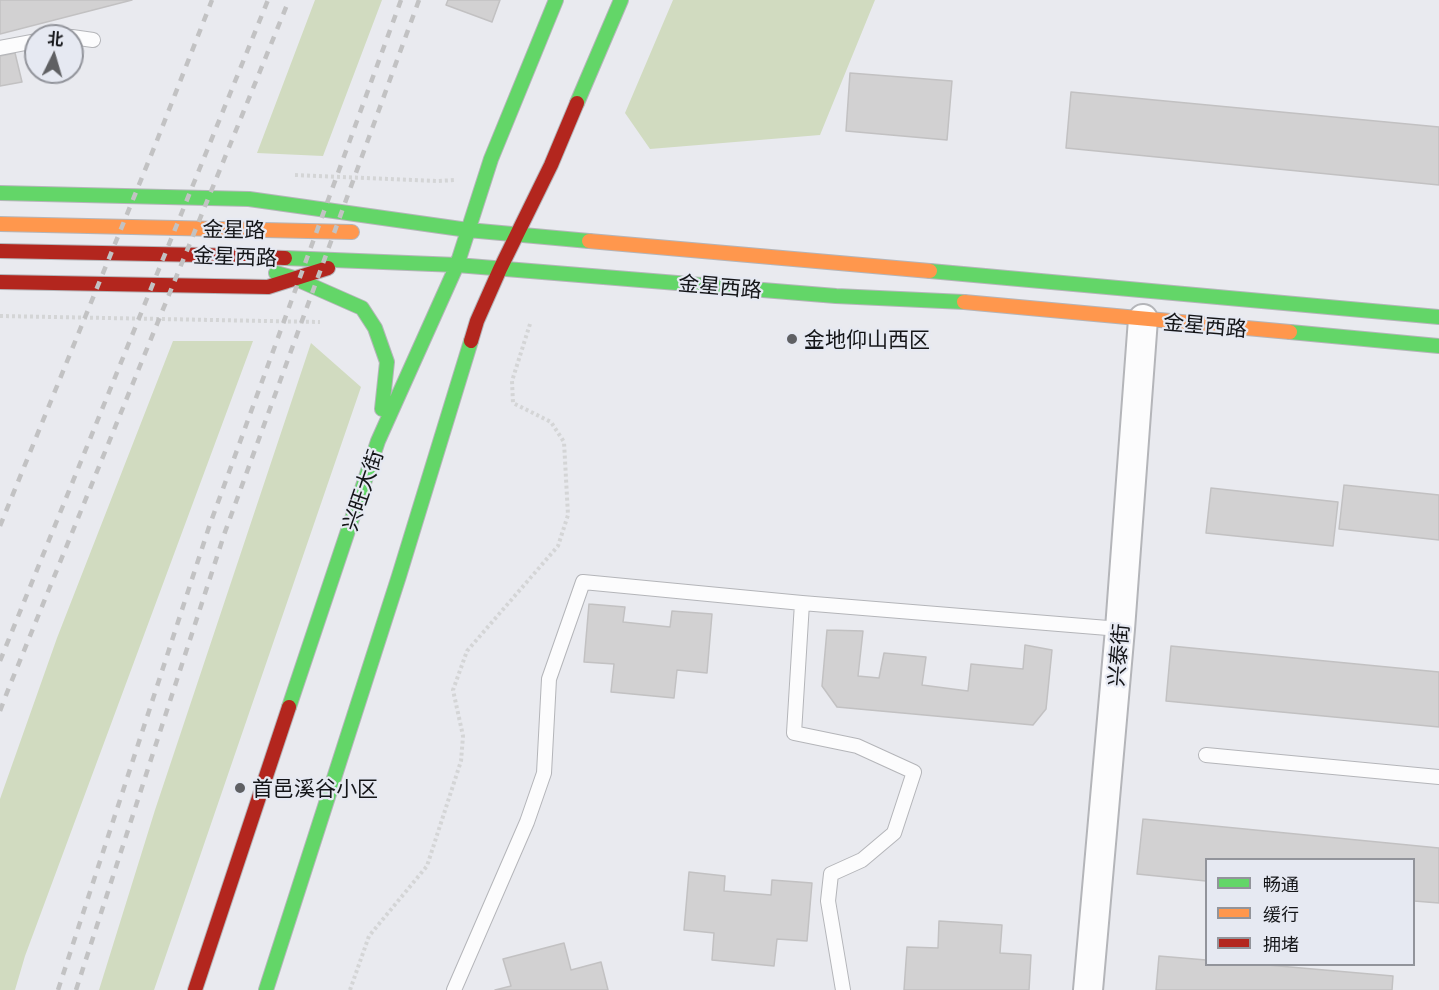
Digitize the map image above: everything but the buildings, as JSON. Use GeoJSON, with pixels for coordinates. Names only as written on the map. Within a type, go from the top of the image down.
{"type":"FeatureCollection","features":[{"type":"Feature","properties":{"kind":"main road","name":"兴旺大街"},"geometry":{"type":"LineString","coordinates":[[195,990],[378,441],[456,265],[491,159],[556,0]]}},
{"type":"Feature","properties":{"kind":"main road"},"geometry":{"type":"LineString","coordinates":[[266,990],[395,587],[477,321],[551,165],[621,0]]}},
{"type":"Feature","properties":{"kind":"main road"},"geometry":{"type":"LineString","coordinates":[[0,193],[249,198],[468,230]]}},
{"type":"Feature","properties":{"kind":"main road","name":"金星路"},"geometry":{"type":"LineString","coordinates":[[0,224],[360,232]]}},
{"type":"Feature","properties":{"kind":"main road"},"geometry":{"type":"LineString","coordinates":[[382,231],[468,230]]}},
{"type":"Feature","properties":{"kind":"main road","name":"金星西路"},"geometry":{"type":"LineString","coordinates":[[468,230],[1439,316]]}},
{"type":"Feature","properties":{"kind":"main road","name":"金星西路"},"geometry":{"type":"LineString","coordinates":[[0,251],[204,255],[456,265],[836,296],[947,300],[1439,346]]}},
{"type":"Feature","properties":{"kind":"main road"},"geometry":{"type":"LineString","coordinates":[[204,255],[294,278],[362,308],[375,328],[387,362],[378,441]]}},
{"type":"Feature","properties":{"kind":"main road"},"geometry":{"type":"LineString","coordinates":[[0,282],[267,287],[356,261]]}},
{"type":"Feature","properties":{"kind":"street","name":"兴泰街"},"geometry":{"type":"LineString","coordinates":[[1088,990],[1120,629],[1143,319]]}},
{"type":"Feature","properties":{"kind":"lane"},"geometry":{"type":"LineString","coordinates":[[84,39],[93,40]]}},
{"type":"Feature","properties":{"kind":"lane"},"geometry":{"type":"LineString","coordinates":[[0,48],[24,43]]}},
{"type":"Feature","properties":{"kind":"lane"},"geometry":{"type":"LineString","coordinates":[[454,990],[527,822],[544,773],[549,679],[583,582],[802,603],[1120,629]]}},
{"type":"Feature","properties":{"kind":"lane"},"geometry":{"type":"LineString","coordinates":[[802,603],[794,733],[857,746],[914,772],[894,833],[862,860],[831,874],[828,901],[843,990]]}},
{"type":"Feature","properties":{"kind":"lane"},"geometry":{"type":"LineString","coordinates":[[1206,755],[1439,777]]}},
{"type":"Feature","properties":{"kind":"path"},"geometry":{"type":"LineString","coordinates":[[0,316],[330,322]]}},
{"type":"Feature","properties":{"kind":"path"},"geometry":{"type":"LineString","coordinates":[[350,990],[369,936],[427,866],[461,761],[464,736],[453,690],[467,651],[558,546],[568,514],[564,442],[551,422],[513,403],[512,381],[530,324]]}},
{"type":"Feature","properties":{"kind":"green space"},"geometry":{"type":"Polygon","coordinates":[[[315,0],[382,0],[323,156],[257,153],[315,0]]]}},
{"type":"Feature","properties":{"kind":"green space"},"geometry":{"type":"Polygon","coordinates":[[[673,0],[875,0],[820,135],[650,149],[625,113],[673,0]]]}},
{"type":"Feature","properties":{"kind":"green space"},"geometry":{"type":"Polygon","coordinates":[[[173,341],[253,341],[25,956],[15,990],[0,990],[0,799],[57,638],[173,341]]]}},
{"type":"Feature","properties":{"kind":"green space"},"geometry":{"type":"Polygon","coordinates":[[[311,343],[361,387],[154,990],[99,990],[155,810],[311,343]]]}},
{"type":"Feature","properties":{"kind":"railway"},"geometry":{"type":"LineString","coordinates":[[0,526],[212,0]]}},
{"type":"Feature","properties":{"kind":"railway"},"geometry":{"type":"LineString","coordinates":[[0,661],[268,0]]}},
{"type":"Feature","properties":{"kind":"railway"},"geometry":{"type":"LineString","coordinates":[[0,711],[289,0]]}},
{"type":"Feature","properties":{"kind":"railway"},"geometry":{"type":"LineString","coordinates":[[58,990],[209,527],[401,0]]}},
{"type":"Feature","properties":{"kind":"railway"},"geometry":{"type":"LineString","coordinates":[[76,990],[225,532],[419,0]]}},
{"type":"Feature","properties":{"kind":"traffic: fast"},"geometry":{"type":"LineString","coordinates":[[289,707],[378,441],[457,265],[491,159],[556,0]]}},
{"type":"Feature","properties":{"kind":"traffic: fast"},"geometry":{"type":"LineString","coordinates":[[577,103],[621,0]]}},
{"type":"Feature","properties":{"kind":"traffic: fast"},"geometry":{"type":"LineString","coordinates":[[0,193],[249,199],[468,230],[589,241]]}},
{"type":"Feature","properties":{"kind":"traffic: fast"},"geometry":{"type":"LineString","coordinates":[[285,258],[457,265],[836,296],[964,302]]}},
{"type":"Feature","properties":{"kind":"traffic: fast"},"geometry":{"type":"LineString","coordinates":[[930,271],[1439,317]]}},
{"type":"Feature","properties":{"kind":"traffic: fast"},"geometry":{"type":"LineString","coordinates":[[276,273],[294,278],[362,308],[375,328],[387,362],[382,409]]}},
{"type":"Feature","properties":{"kind":"traffic: fast"},"geometry":{"type":"LineString","coordinates":[[1290,332],[1439,346]]}},
{"type":"Feature","properties":{"kind":"traffic: fast"},"geometry":{"type":"LineString","coordinates":[[266,990],[399,576],[471,341]]}},
{"type":"Feature","properties":{"kind":"traffic: slow"},"geometry":{"type":"LineString","coordinates":[[0,224],[352,232]]}},
{"type":"Feature","properties":{"kind":"traffic: slow"},"geometry":{"type":"LineString","coordinates":[[589,241],[930,271]]}},
{"type":"Feature","properties":{"kind":"traffic: slow"},"geometry":{"type":"LineString","coordinates":[[964,302],[1290,332]]}},
{"type":"Feature","properties":{"kind":"traffic: jam"},"geometry":{"type":"LineString","coordinates":[[471,341],[477,321],[500,269],[551,165],[577,103]]}},
{"type":"Feature","properties":{"kind":"traffic: jam"},"geometry":{"type":"LineString","coordinates":[[0,251],[285,258]]}},
{"type":"Feature","properties":{"kind":"traffic: jam"},"geometry":{"type":"LineString","coordinates":[[0,282],[268,287],[328,268]]}},
{"type":"Feature","properties":{"kind":"traffic: jam"},"geometry":{"type":"LineString","coordinates":[[195,990],[289,707]]}},
{"type":"Feature","properties":{"kind":"place","name":"金地仰山西区"},"geometry":{"type":"Point","coordinates":[792,339]}},
{"type":"Feature","properties":{"kind":"place","name":"首邑溪谷小区"},"geometry":{"type":"Point","coordinates":[240,788]}}]}
